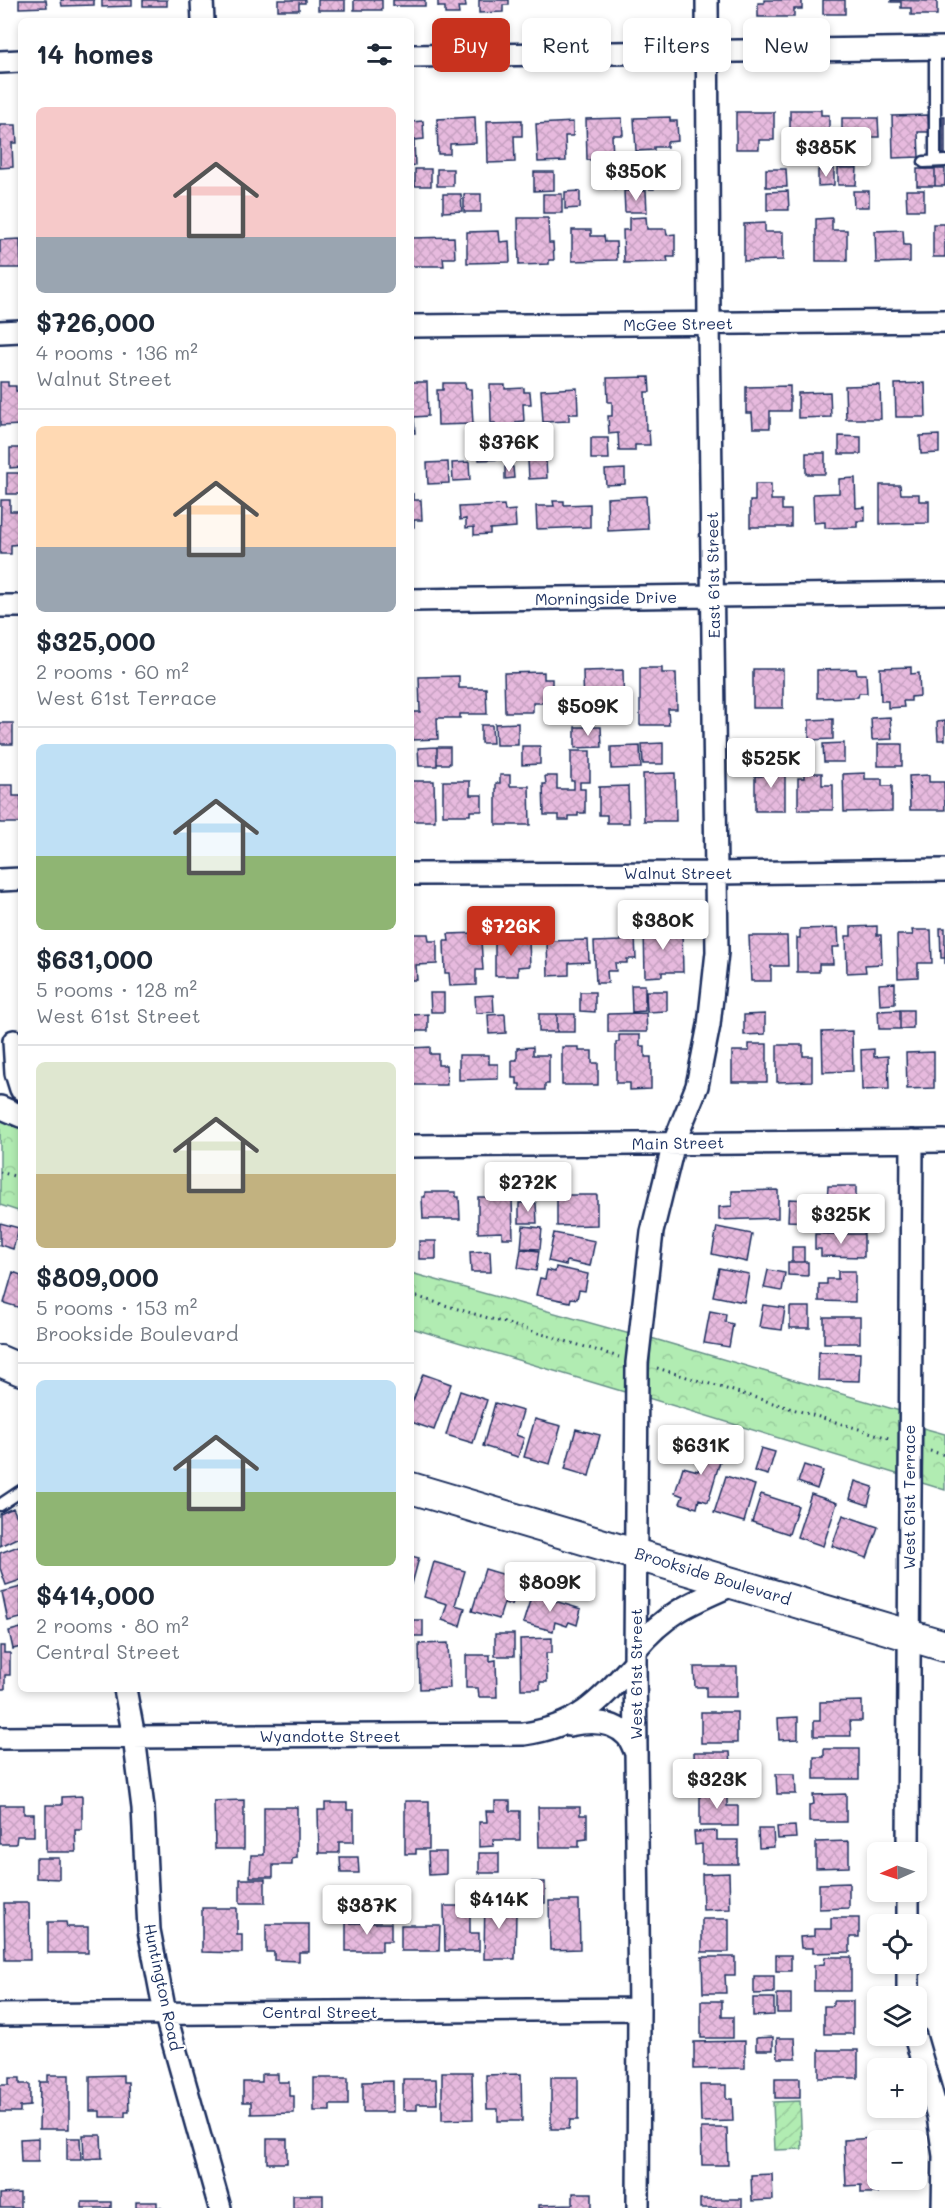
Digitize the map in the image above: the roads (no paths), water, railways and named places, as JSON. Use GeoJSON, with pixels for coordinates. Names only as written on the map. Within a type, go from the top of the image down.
{"type":"FeatureCollection","features":[{"type":"Feature","properties":{"kind":"main road"},"geometry":{"type":"LineString","coordinates":[[0,1361],[18,1369]]}},
{"type":"Feature","properties":{"kind":"main road","name":"Brookside Boulevard"},"geometry":{"type":"LineString","coordinates":[[414,1489],[945,1646]]}},
{"type":"Feature","properties":{"kind":"street"},"geometry":{"type":"LineString","coordinates":[[202,0],[203,18]]}},
{"type":"Feature","properties":{"kind":"street","name":"East 61st Street"},"geometry":{"type":"LineString","coordinates":[[707,0],[707,18]]}},
{"type":"Feature","properties":{"kind":"street"},"geometry":{"type":"LineString","coordinates":[[731,51],[940,48]]}},
{"type":"Feature","properties":{"kind":"street"},"geometry":{"type":"LineString","coordinates":[[414,56],[623,52]]}},
{"type":"Feature","properties":{"kind":"street"},"geometry":{"type":"LineString","coordinates":[[0,62],[18,62]]}},
{"type":"Feature","properties":{"kind":"street","name":"East 61st Street"},"geometry":{"type":"LineString","coordinates":[[674,1143],[697,1086],[709,1025],[717,952],[707,72]]}},
{"type":"Feature","properties":{"kind":"street","name":"McGee Street"},"geometry":{"type":"LineString","coordinates":[[414,326],[945,321]]}},
{"type":"Feature","properties":{"kind":"street"},"geometry":{"type":"LineString","coordinates":[[0,332],[18,331]]}},
{"type":"Feature","properties":{"kind":"street","name":"Morningside Drive"},"geometry":{"type":"LineString","coordinates":[[414,600],[945,593]]}},
{"type":"Feature","properties":{"kind":"street"},"geometry":{"type":"LineString","coordinates":[[0,606],[18,606]]}},
{"type":"Feature","properties":{"kind":"street","name":"Walnut Street"},"geometry":{"type":"LineString","coordinates":[[414,874],[945,870]]}},
{"type":"Feature","properties":{"kind":"street"},"geometry":{"type":"LineString","coordinates":[[0,880],[18,879]]}},
{"type":"Feature","properties":{"kind":"street"},"geometry":{"type":"LineString","coordinates":[[0,1059],[18,1037]]}},
{"type":"Feature","properties":{"kind":"street"},"geometry":{"type":"LineString","coordinates":[[18,1037],[15,1073],[18,1081]]}},
{"type":"Feature","properties":{"kind":"street"},"geometry":{"type":"LineString","coordinates":[[0,1107],[18,1115]]}},
{"type":"Feature","properties":{"kind":"street","name":"West 61st Terrace"},"geometry":{"type":"LineString","coordinates":[[908,1842],[912,1141]]}},
{"type":"Feature","properties":{"kind":"street","name":"Main Street"},"geometry":{"type":"LineString","coordinates":[[414,1146],[945,1141]]}},
{"type":"Feature","properties":{"kind":"street","name":"West 61st Street"},"geometry":{"type":"LineString","coordinates":[[638,2208],[637,1363],[652,1232],[674,1143]]}},
{"type":"Feature","properties":{"kind":"street","name":"Wyandotte Street"},"geometry":{"type":"LineString","coordinates":[[0,1738],[524,1734],[559,1726],[588,1709],[636,1655],[652,1629],[687,1605],[737,1583]]}},
{"type":"Feature","properties":{"kind":"street","name":"Huntington Road"},"geometry":{"type":"LineString","coordinates":[[126,1692],[143,1808],[149,1930],[165,2013],[220,2208]]}},
{"type":"Feature","properties":{"kind":"street"},"geometry":{"type":"LineString","coordinates":[[559,1726],[590,1722],[615,1727],[627,1736],[636,1753]]}},
{"type":"Feature","properties":{"kind":"street","name":"Central Street"},"geometry":{"type":"LineString","coordinates":[[0,2015],[639,2009]]}},
{"type":"Feature","properties":{"kind":"street"},"geometry":{"type":"LineString","coordinates":[[918,2046],[938,2116],[944,2156],[943,2208]]}},
{"type":"Feature","properties":{"kind":"lane"},"geometry":{"type":"LineString","coordinates":[[924,162],[940,161],[940,48]]}},
{"type":"Feature","properties":{"kind":"lane"},"geometry":{"type":"LineString","coordinates":[[0,1505],[18,1493]]}}]}
